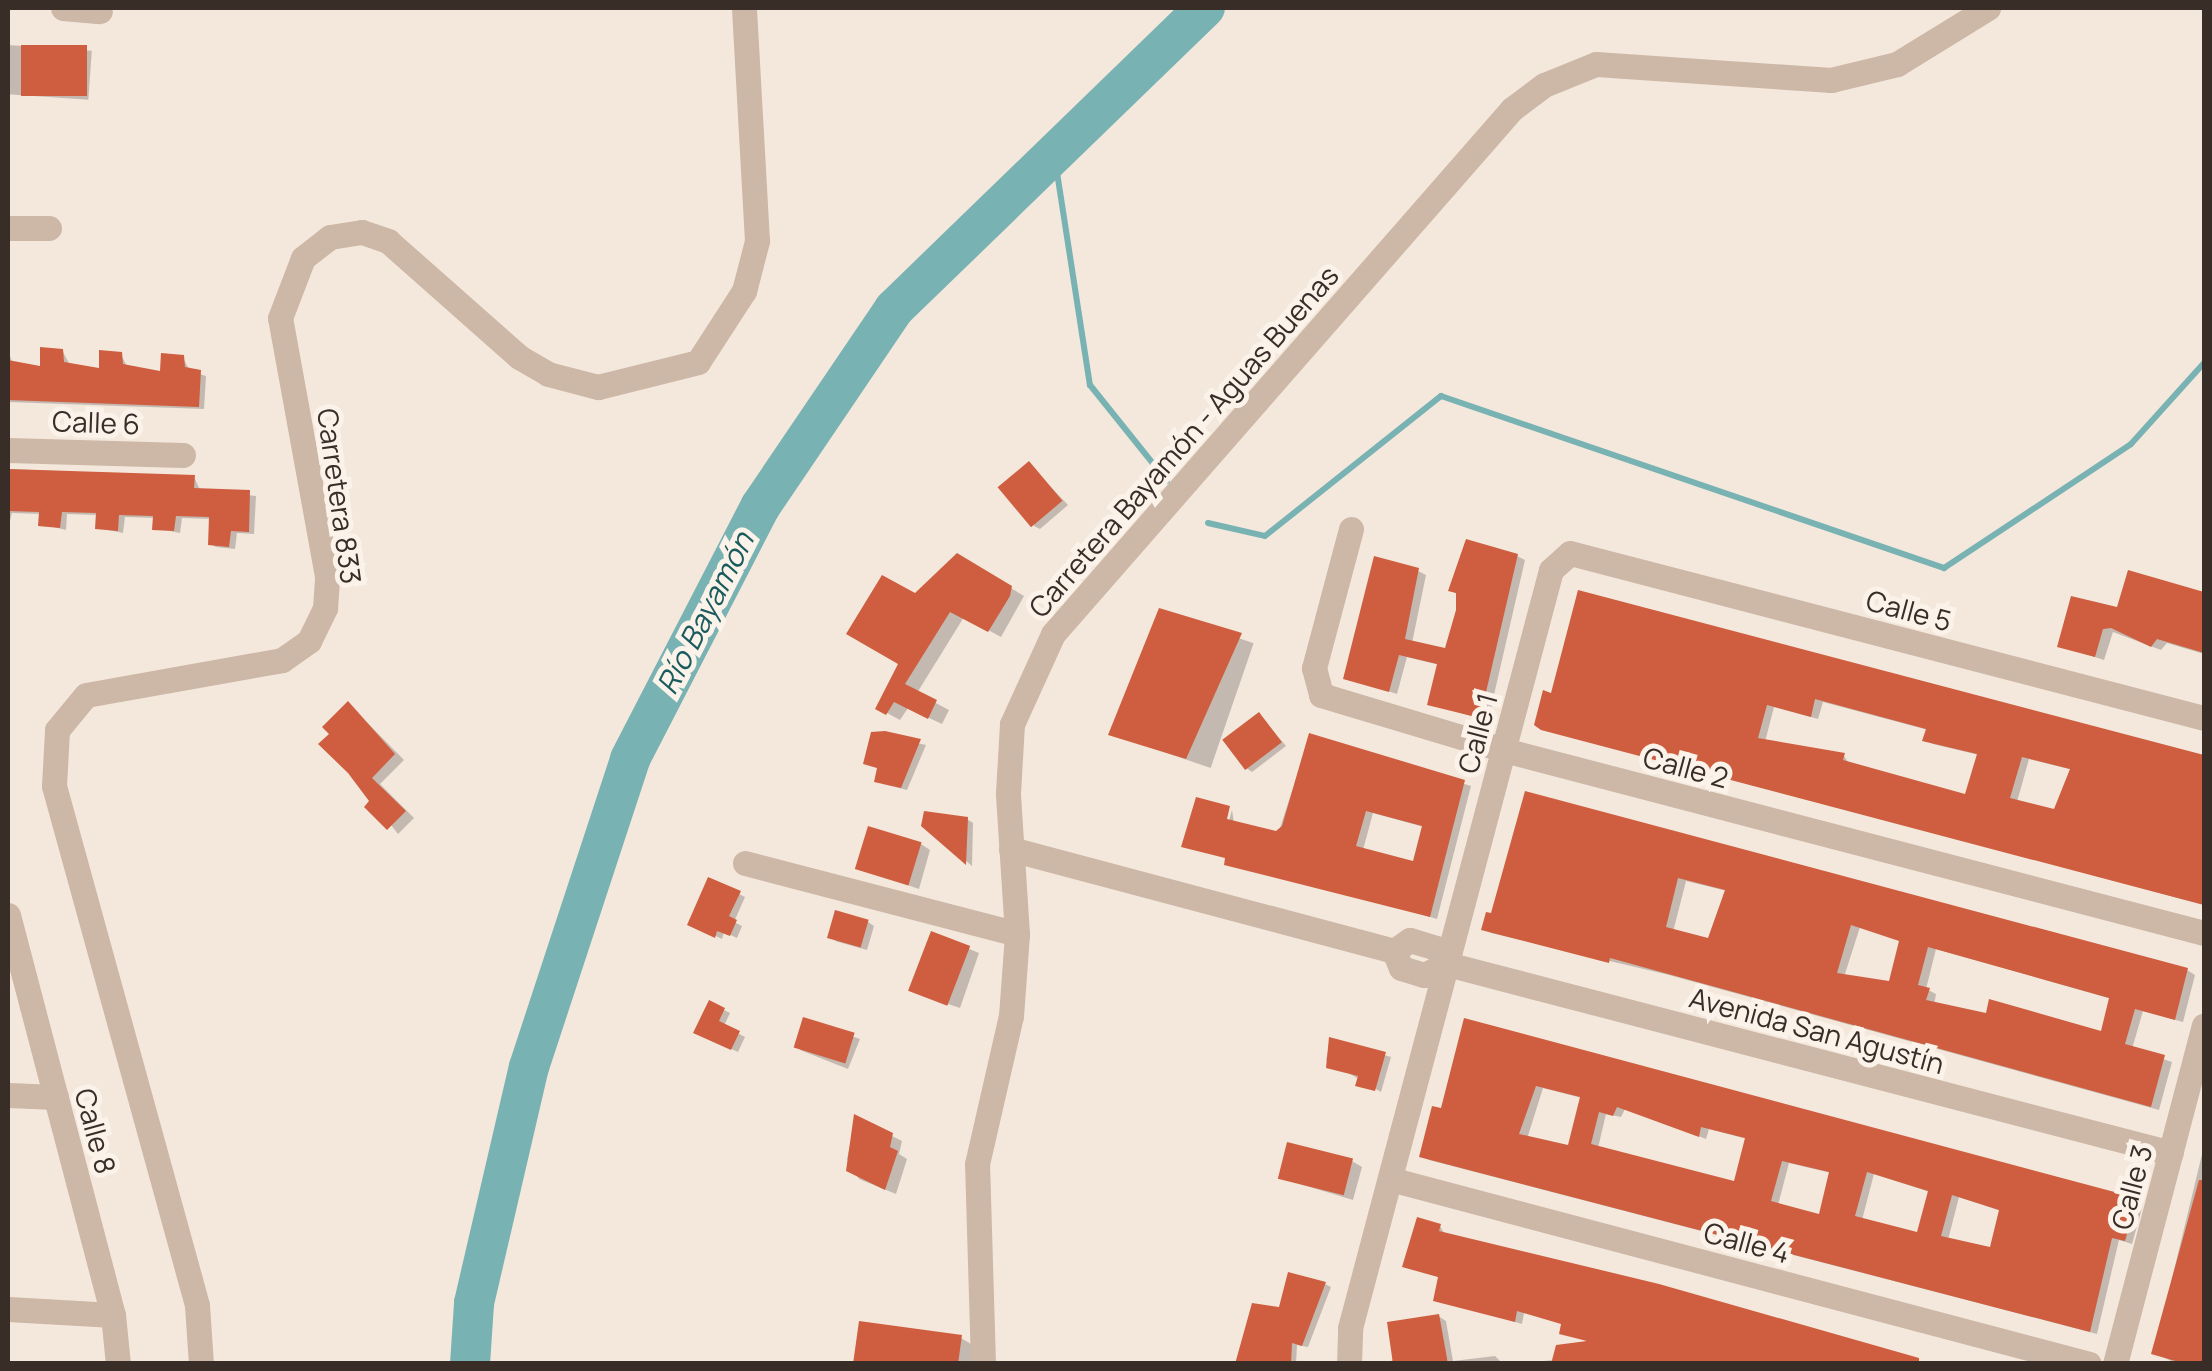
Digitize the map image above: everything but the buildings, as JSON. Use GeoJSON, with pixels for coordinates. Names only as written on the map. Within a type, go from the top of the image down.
{"type":"FeatureCollection","features":[{"type":"Feature","properties":{"kind":"street"},"geometry":{"type":"LineString","coordinates":[[63,8],[100,12]]}},
{"type":"Feature","properties":{"kind":"street","name":"Carretera 833"},"geometry":{"type":"LineString","coordinates":[[201,1364],[197,1305],[54,786],[57,730],[86,696],[282,660],[309,642],[325,608],[327,576],[280,318],[296,270],[330,237],[362,232],[388,241],[519,357],[548,374],[598,387],[698,362],[744,291],[757,241],[744,8]]}},
{"type":"Feature","properties":{"kind":"street","name":"Carretera Bayamón - Aguas Buenas"},"geometry":{"type":"LineString","coordinates":[[983,1364],[977,1164],[1011,1016],[1017,934],[1011,850],[1012,724],[1053,634],[1512,109],[1544,85],[1596,64],[1831,80],[1896,64],[1988,8]]}},
{"type":"Feature","properties":{"kind":"street"},"geometry":{"type":"LineString","coordinates":[[8,228],[49,228]]}},
{"type":"Feature","properties":{"kind":"street","name":"Calle 6"},"geometry":{"type":"LineString","coordinates":[[8,450],[183,455]]}},
{"type":"Feature","properties":{"kind":"street","name":"Calle 2"},"geometry":{"type":"LineString","coordinates":[[1350,529],[1314,668],[1321,694],[1504,750],[2204,933]]}},
{"type":"Feature","properties":{"kind":"street","name":"Calle 1"},"geometry":{"type":"LineString","coordinates":[[1448,964],[1551,570],[1570,553],[1599,560]]}},
{"type":"Feature","properties":{"kind":"street","name":"Calle 5"},"geometry":{"type":"LineString","coordinates":[[1599,560],[2204,718]]}},
{"type":"Feature","properties":{"kind":"street","name":"Avenida San Agustín"},"geometry":{"type":"LineString","coordinates":[[1011,850],[1394,951],[1410,940],[1436,948],[1448,964],[2171,1153]]}},
{"type":"Feature","properties":{"kind":"street"},"geometry":{"type":"LineString","coordinates":[[745,863],[1017,934]]}},
{"type":"Feature","properties":{"kind":"street","name":"Calle 8"},"geometry":{"type":"LineString","coordinates":[[8,915],[113,1316],[118,1364]]}},
{"type":"Feature","properties":{"kind":"street"},"geometry":{"type":"LineString","coordinates":[[1348,1364],[1350,1328],[1448,964]]}},
{"type":"Feature","properties":{"kind":"street","name":"Calle 3"},"geometry":{"type":"LineString","coordinates":[[2115,1364],[2204,1026]]}},
{"type":"Feature","properties":{"kind":"street"},"geometry":{"type":"LineString","coordinates":[[8,1095],[56,1096]]}},
{"type":"Feature","properties":{"kind":"street","name":"Calle 4"},"geometry":{"type":"LineString","coordinates":[[1390,1179],[2090,1364]]}},
{"type":"Feature","properties":{"kind":"street"},"geometry":{"type":"LineString","coordinates":[[8,1309],[113,1316]]}},
{"type":"Feature","properties":{"kind":"waterway","name":"Río Bayamón"},"geometry":{"type":"LineString","coordinates":[[470,1364],[474,1303],[529,1067],[630,759],[760,507],[894,309],[1205,8]]}},
{"type":"Feature","properties":{"kind":"waterway"},"geometry":{"type":"LineString","coordinates":[[1054,153],[1090,385],[1167,481]]}},
{"type":"Feature","properties":{"kind":"waterway"},"geometry":{"type":"LineString","coordinates":[[1208,523],[1265,536],[1441,396],[1944,568],[2131,444],[2204,363]]}}]}
